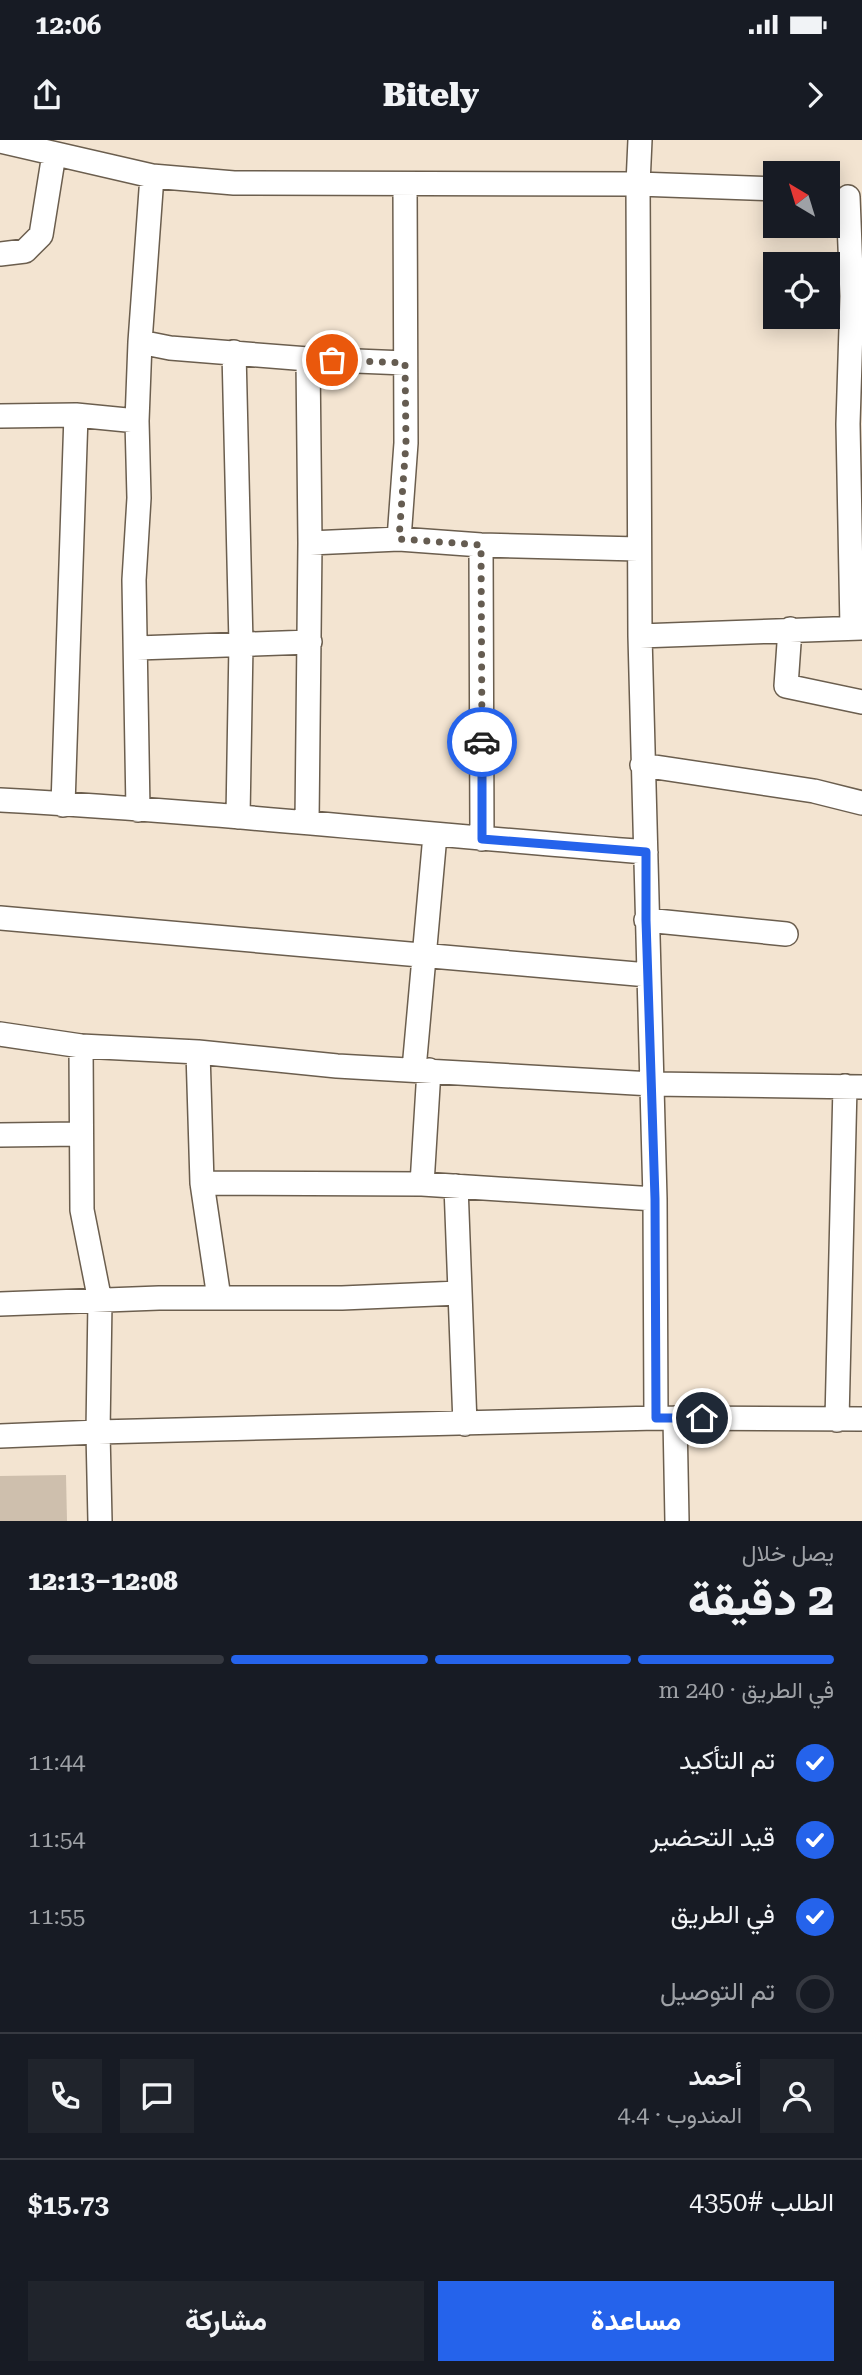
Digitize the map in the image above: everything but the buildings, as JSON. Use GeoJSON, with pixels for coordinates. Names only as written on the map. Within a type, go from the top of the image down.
{"type":"FeatureCollection","features":[{"type":"Feature","properties":{"kind":"street"},"geometry":{"type":"LineString","coordinates":[[640,140],[638,549],[646,920],[655,1199],[666,1418],[677,1521]]}},
{"type":"Feature","properties":{"kind":"street"},"geometry":{"type":"LineString","coordinates":[[0,141],[152,176],[234,183],[638,184],[763,189]]}},
{"type":"Feature","properties":{"kind":"street"},"geometry":{"type":"LineString","coordinates":[[0,254],[26,251],[41,235],[54,154]]}},
{"type":"Feature","properties":{"kind":"street"},"geometry":{"type":"LineString","coordinates":[[138,810],[134,580],[139,498],[137,421],[139,342],[152,176]]}},
{"type":"Feature","properties":{"kind":"street"},"geometry":{"type":"LineString","coordinates":[[399,539],[406,443],[405,185]]}},
{"type":"Feature","properties":{"kind":"street"},"geometry":{"type":"LineString","coordinates":[[639,636],[857,628],[852,296],[846,195]]}},
{"type":"Feature","properties":{"kind":"street"},"geometry":{"type":"LineString","coordinates":[[139,342],[170,348],[308,359],[405,363]]}},
{"type":"Feature","properties":{"kind":"street"},"geometry":{"type":"LineString","coordinates":[[234,352],[241,644],[238,817]]}},
{"type":"Feature","properties":{"kind":"street"},"geometry":{"type":"LineString","coordinates":[[307,822],[310,642],[308,359]]}},
{"type":"Feature","properties":{"kind":"street"},"geometry":{"type":"LineString","coordinates":[[0,416],[76,415],[137,421]]}},
{"type":"Feature","properties":{"kind":"street"},"geometry":{"type":"LineString","coordinates":[[63,805],[76,415]]}},
{"type":"Feature","properties":{"kind":"street"},"geometry":{"type":"LineString","coordinates":[[310,543],[399,539],[481,545],[638,549]]}},
{"type":"Feature","properties":{"kind":"street"},"geometry":{"type":"LineString","coordinates":[[481,545],[482,839]]}},
{"type":"Feature","properties":{"kind":"street"},"geometry":{"type":"LineString","coordinates":[[790,629],[786,686],[862,702]]}},
{"type":"Feature","properties":{"kind":"street"},"geometry":{"type":"LineString","coordinates":[[137,648],[310,642]]}},
{"type":"Feature","properties":{"kind":"street"},"geometry":{"type":"LineString","coordinates":[[642,765],[787,786],[862,803]]}},
{"type":"Feature","properties":{"kind":"street"},"geometry":{"type":"LineString","coordinates":[[0,800],[307,822],[646,852]]}},
{"type":"Feature","properties":{"kind":"street"},"geometry":{"type":"LineString","coordinates":[[422,1184],[425,955],[435,835]]}},
{"type":"Feature","properties":{"kind":"street"},"geometry":{"type":"LineString","coordinates":[[0,918],[648,975]]}},
{"type":"Feature","properties":{"kind":"street"},"geometry":{"type":"LineString","coordinates":[[646,920],[786,933]]}},
{"type":"Feature","properties":{"kind":"street"},"geometry":{"type":"LineString","coordinates":[[0,1034],[81,1046],[198,1052],[337,1066],[652,1084],[853,1086],[837,1420]]}},
{"type":"Feature","properties":{"kind":"street"},"geometry":{"type":"LineString","coordinates":[[81,1046],[82,1210],[100,1301],[100,1521]]}},
{"type":"Feature","properties":{"kind":"street"},"geometry":{"type":"LineString","coordinates":[[198,1052],[202,1183],[219,1298]]}},
{"type":"Feature","properties":{"kind":"street"},"geometry":{"type":"LineString","coordinates":[[0,1135],[80,1134]]}},
{"type":"Feature","properties":{"kind":"street"},"geometry":{"type":"LineString","coordinates":[[202,1183],[422,1184],[655,1199]]}},
{"type":"Feature","properties":{"kind":"street"},"geometry":{"type":"LineString","coordinates":[[456,1186],[465,1424]]}},
{"type":"Feature","properties":{"kind":"street"},"geometry":{"type":"LineString","coordinates":[[0,1304],[159,1298],[342,1298],[459,1293]]}},
{"type":"Feature","properties":{"kind":"street"},"geometry":{"type":"LineString","coordinates":[[0,1436],[666,1418],[862,1419]]}},
{"type":"Feature","properties":{"kind":"way so far"},"geometry":{"type":"LineString","coordinates":[[332,360],[405,363],[406,443],[399,539],[481,545],[482,742]]}},
{"type":"Feature","properties":{"kind":"route"},"geometry":{"type":"LineString","coordinates":[[482,742],[482,839],[646,852],[655,1199],[656,1418],[702,1418]]}}]}
